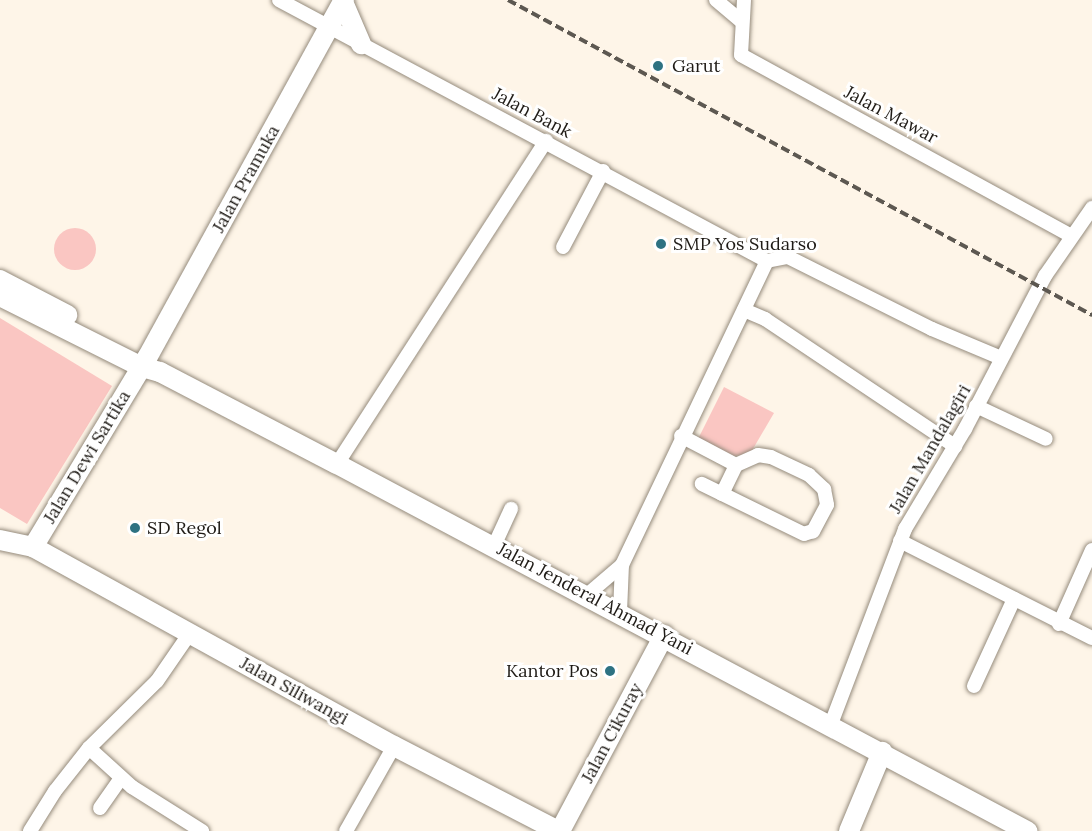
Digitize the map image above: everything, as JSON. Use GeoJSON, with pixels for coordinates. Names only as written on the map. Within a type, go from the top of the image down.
{"type":"FeatureCollection","features":[{"type":"Feature","properties":{"kind":"street","name":"Jalan Bank"},"geometry":{"type":"LineString","coordinates":[[279,0],[603,171],[767,261]]}},
{"type":"Feature","properties":{"kind":"street"},"geometry":{"type":"LineString","coordinates":[[716,0],[742,22]]}},
{"type":"Feature","properties":{"kind":"street","name":"Jalan Mawar"},"geometry":{"type":"LineString","coordinates":[[744,0],[741,55],[1071,236]]}},
{"type":"Feature","properties":{"kind":"street"},"geometry":{"type":"LineString","coordinates":[[344,1],[361,44]]}},
{"type":"Feature","properties":{"kind":"street","name":"Jalan Pramuka"},"geometry":{"type":"LineString","coordinates":[[150,366],[344,1]]}},
{"type":"Feature","properties":{"kind":"street"},"geometry":{"type":"LineString","coordinates":[[337,464],[546,141]]}},
{"type":"Feature","properties":{"kind":"street"},"geometry":{"type":"LineString","coordinates":[[563,247],[603,171]]}},
{"type":"Feature","properties":{"kind":"street","name":"Jalan Mandalagiri"},"geometry":{"type":"LineString","coordinates":[[831,724],[900,541],[1071,236],[1092,208]]}},
{"type":"Feature","properties":{"kind":"street"},"geometry":{"type":"LineString","coordinates":[[620,612],[622,565],[681,436],[767,261],[788,257],[922,324],[1001,358]]}},
{"type":"Feature","properties":{"kind":"street","name":"Jalan Jenderal Ahmad Yani"},"geometry":{"type":"LineString","coordinates":[[0,280],[150,366],[664,635],[1027,831]]}},
{"type":"Feature","properties":{"kind":"street","name":"Jalan Jenderal Ahmad Yani"},"geometry":{"type":"LineString","coordinates":[[0,296],[150,366]]}},
{"type":"Feature","properties":{"kind":"street"},"geometry":{"type":"LineString","coordinates":[[744,310],[765,319],[955,446]]}},
{"type":"Feature","properties":{"kind":"street","name":"Jalan Dewi Sartika"},"geometry":{"type":"LineString","coordinates":[[33,547],[150,366]]}},
{"type":"Feature","properties":{"kind":"street"},"geometry":{"type":"LineString","coordinates":[[976,406],[1046,440]]}},
{"type":"Feature","properties":{"kind":"street"},"geometry":{"type":"LineString","coordinates":[[681,436],[736,465]]}},
{"type":"Feature","properties":{"kind":"street"},"geometry":{"type":"LineString","coordinates":[[702,484],[792,530],[810,533],[821,521],[827,496],[819,481],[809,474],[771,456],[758,455],[736,465],[722,494]]}},
{"type":"Feature","properties":{"kind":"street"},"geometry":{"type":"LineString","coordinates":[[494,546],[511,509]]}},
{"type":"Feature","properties":{"kind":"street","name":"Jalan Siliwangi"},"geometry":{"type":"LineString","coordinates":[[0,540],[33,547],[394,746],[559,831]]}},
{"type":"Feature","properties":{"kind":"street"},"geometry":{"type":"LineString","coordinates":[[900,541],[1059,624],[1092,638]]}},
{"type":"Feature","properties":{"kind":"street"},"geometry":{"type":"LineString","coordinates":[[1059,624],[1092,550]]}},
{"type":"Feature","properties":{"kind":"street"},"geometry":{"type":"LineString","coordinates":[[587,595],[622,565]]}},
{"type":"Feature","properties":{"kind":"street"},"geometry":{"type":"LineString","coordinates":[[974,686],[1014,599]]}},
{"type":"Feature","properties":{"kind":"street"},"geometry":{"type":"LineString","coordinates":[[30,831],[55,791],[89,748],[157,681],[190,633]]}},
{"type":"Feature","properties":{"kind":"street","name":"Jalan Cikuray"},"geometry":{"type":"LineString","coordinates":[[559,831],[664,635]]}},
{"type":"Feature","properties":{"kind":"street"},"geometry":{"type":"LineString","coordinates":[[345,831],[394,746]]}},
{"type":"Feature","properties":{"kind":"street"},"geometry":{"type":"LineString","coordinates":[[89,748],[121,778],[202,831]]}},
{"type":"Feature","properties":{"kind":"street"},"geometry":{"type":"LineString","coordinates":[[849,831],[882,752]]}},
{"type":"Feature","properties":{"kind":"street"},"geometry":{"type":"LineString","coordinates":[[100,808],[121,778]]}},
{"type":"Feature","properties":{"kind":"shaded area"},"geometry":{"type":"Polygon","coordinates":[[[75,228],[90,234],[96,249],[90,264],[75,270],[60,264],[54,249],[60,234],[75,228]]]}},
{"type":"Feature","properties":{"kind":"shaded area"},"geometry":{"type":"Polygon","coordinates":[[[0,318],[112,386],[27,524],[0,508],[0,318]]]}},
{"type":"Feature","properties":{"kind":"shaded area"},"geometry":{"type":"Polygon","coordinates":[[[724,387],[774,413],[750,454],[734,456],[698,439],[724,387]]]}},
{"type":"Feature","properties":{"kind":"railway"},"geometry":{"type":"LineString","coordinates":[[508,0],[1092,315]]}},
{"type":"Feature","properties":{"kind":"place","name":"Garut"},"geometry":{"type":"Point","coordinates":[658,66]}},
{"type":"Feature","properties":{"kind":"place","name":"SMP Yos Sudarso"},"geometry":{"type":"Point","coordinates":[661,244]}},
{"type":"Feature","properties":{"kind":"place","name":"SD Regol"},"geometry":{"type":"Point","coordinates":[135,528]}},
{"type":"Feature","properties":{"kind":"place","name":"Kantor Pos"},"geometry":{"type":"Point","coordinates":[610,671]}}]}
